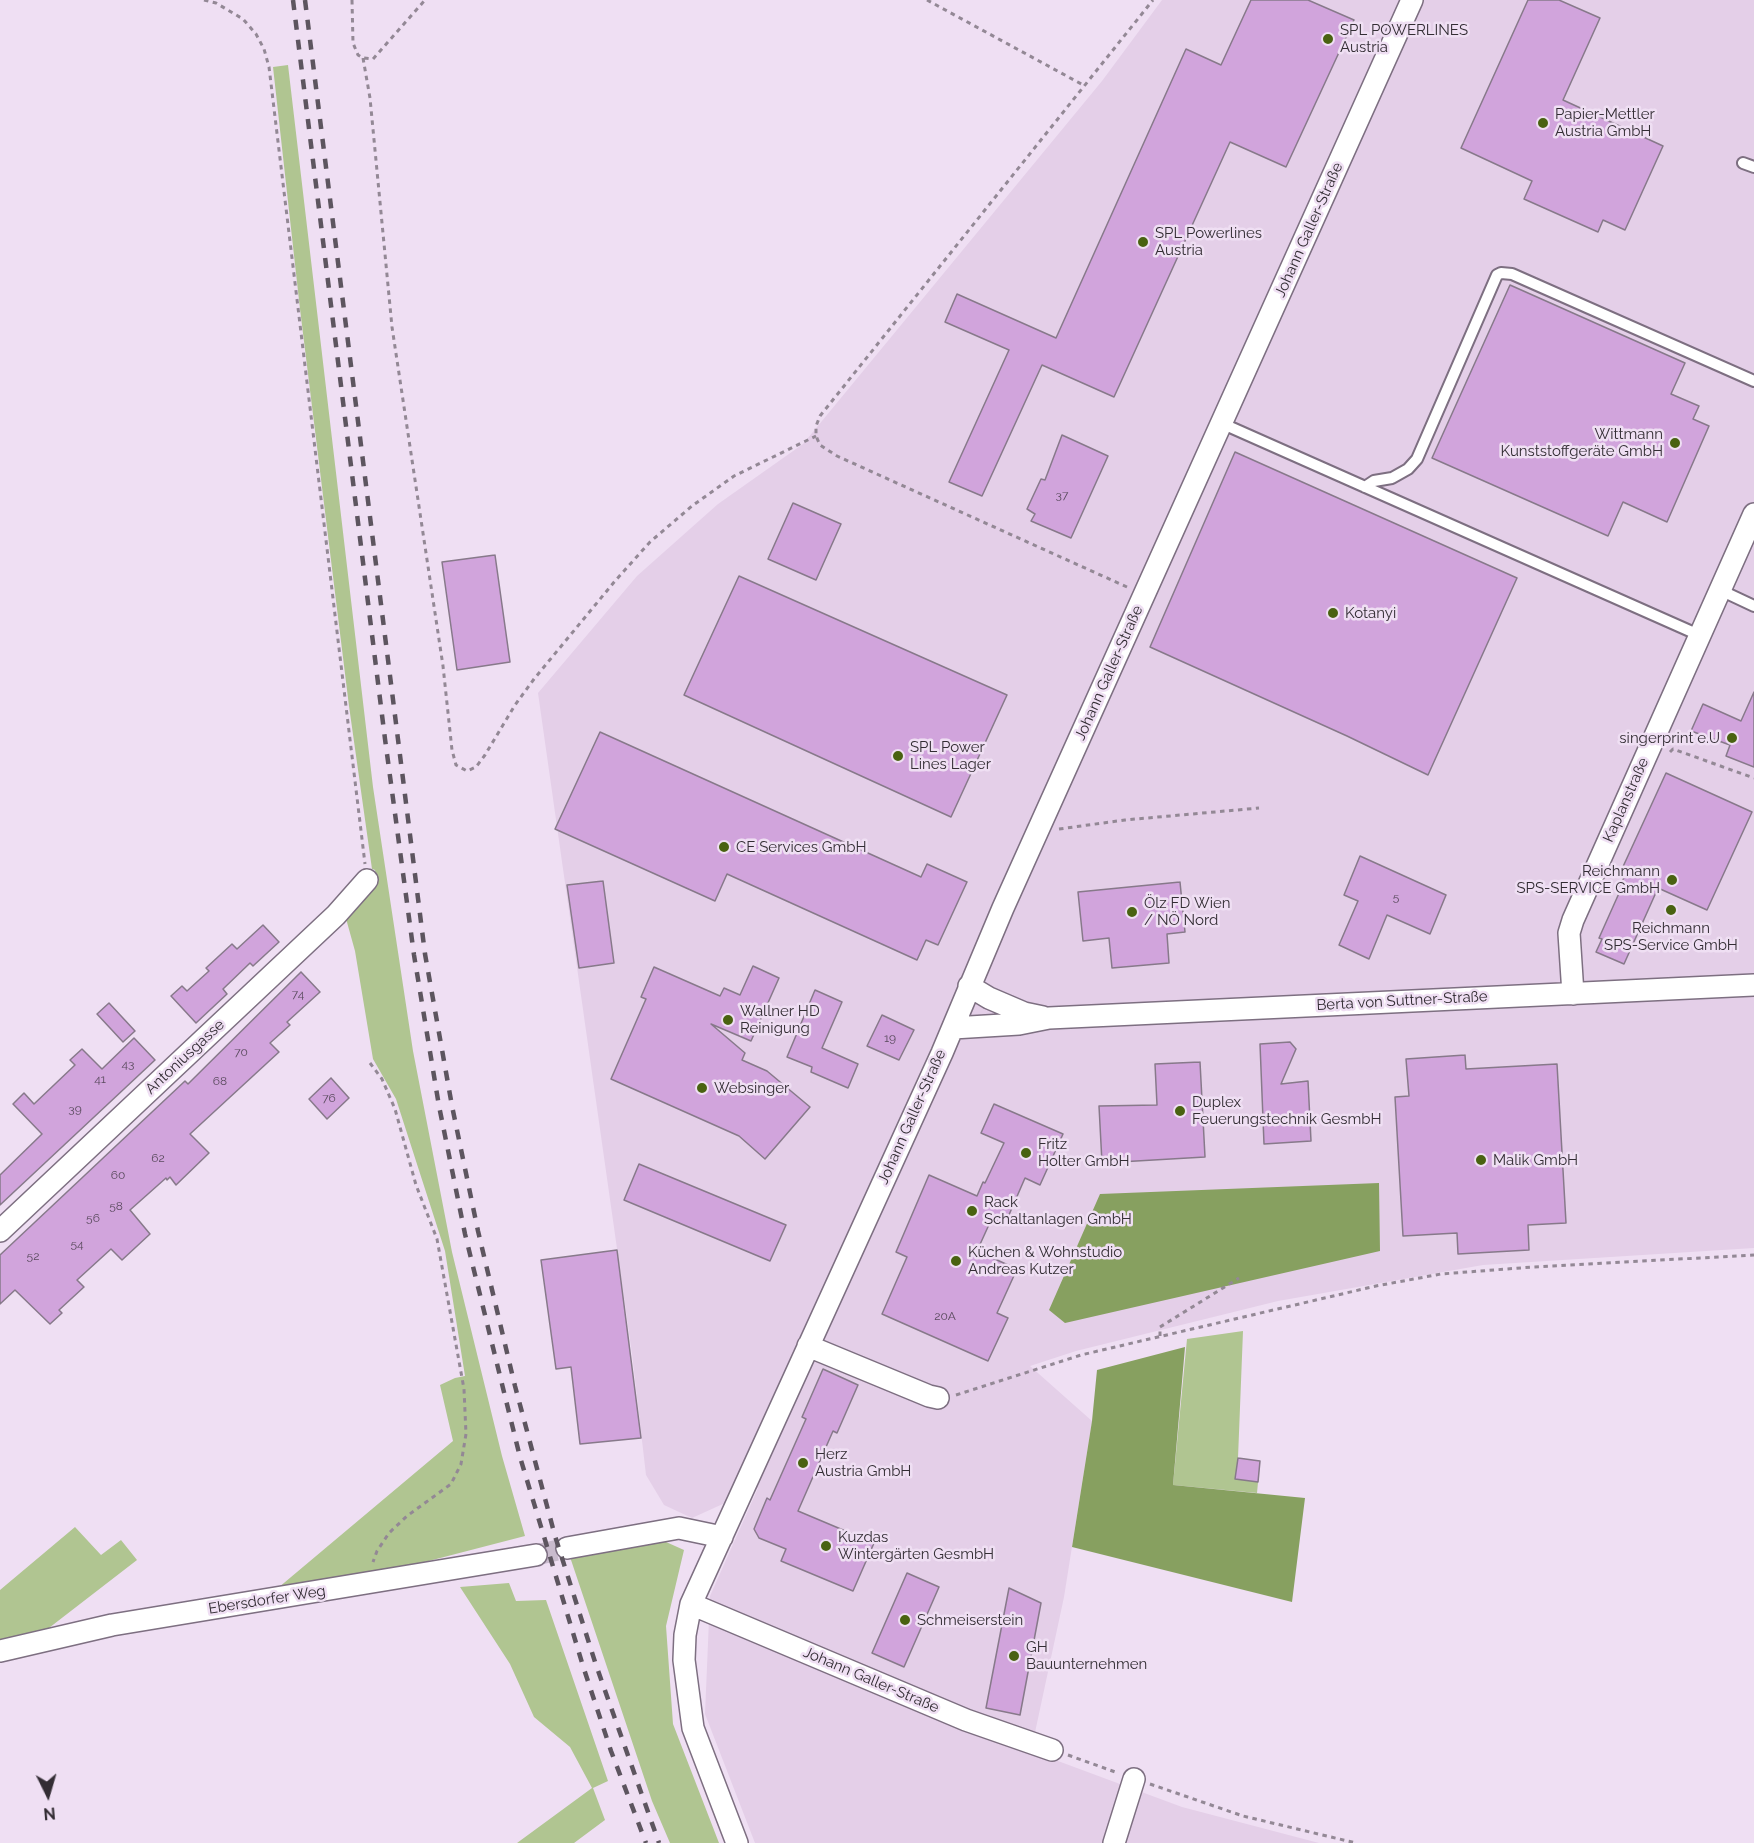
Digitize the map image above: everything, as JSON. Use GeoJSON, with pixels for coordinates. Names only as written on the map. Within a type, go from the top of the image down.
{"type":"FeatureCollection","features":[{"type":"Feature","properties":{"kind":"street","name":"Johann Galler-Straße"},"geometry":{"type":"LineString","coordinates":[[738,1843],[693,1728],[684,1660],[685,1635],[691,1605],[1412,0]]}},
{"type":"Feature","properties":{"kind":"street","name":"Kaplanstraße"},"geometry":{"type":"LineString","coordinates":[[1573,994],[1569,933],[1573,920],[1754,514]]}},
{"type":"Feature","properties":{"kind":"street","name":"Antoniusgasse"},"geometry":{"type":"LineString","coordinates":[[0,1231],[336,915],[367,880]]}},
{"type":"Feature","properties":{"kind":"street","name":"Berta von Suttner-Straße"},"geometry":{"type":"LineString","coordinates":[[952,1028],[1019,1023],[1049,1018],[1754,985]]}},
{"type":"Feature","properties":{"kind":"street","name":"Berta von Suttner-Straße"},"geometry":{"type":"LineString","coordinates":[[969,986],[989,998],[1024,1013],[1049,1018]]}},
{"type":"Feature","properties":{"kind":"street"},"geometry":{"type":"LineString","coordinates":[[808,1346],[938,1398]]}},
{"type":"Feature","properties":{"kind":"street"},"geometry":{"type":"LineString","coordinates":[[567,1548],[679,1528],[722,1537]]}},
{"type":"Feature","properties":{"kind":"street","name":"Ebersdorfer Weg"},"geometry":{"type":"LineString","coordinates":[[0,1652],[112,1625],[536,1555]]}},
{"type":"Feature","properties":{"kind":"street","name":"Johann Galler-Straße"},"geometry":{"type":"LineString","coordinates":[[691,1605],[966,1720],[1052,1750]]}},
{"type":"Feature","properties":{"kind":"street"},"geometry":{"type":"LineString","coordinates":[[1114,1843],[1134,1779]]}},
{"type":"Feature","properties":{"kind":"lane"},"geometry":{"type":"LineString","coordinates":[[1365,487],[1374,481],[1392,478],[1408,469],[1417,459],[1497,275],[1501,273],[1512,274],[1754,381]]}},
{"type":"Feature","properties":{"kind":"lane"},"geometry":{"type":"LineString","coordinates":[[1221,423],[1700,635]]}},
{"type":"Feature","properties":{"kind":"lane"},"geometry":{"type":"LineString","coordinates":[[1720,590],[1754,606]]}},
{"type":"Feature","properties":{"kind":"path"},"geometry":{"type":"LineString","coordinates":[[204,0],[217,1],[243,19],[256,34],[264,49],[269,67],[367,880]]}},
{"type":"Feature","properties":{"kind":"path"},"geometry":{"type":"LineString","coordinates":[[352,0],[353,43],[358,55],[373,59],[425,0]]}},
{"type":"Feature","properties":{"kind":"path"},"geometry":{"type":"LineString","coordinates":[[927,0],[1085,86]]}},
{"type":"Feature","properties":{"kind":"path"},"geometry":{"type":"LineString","coordinates":[[1144,595],[837,456],[820,445],[816,436],[816,426],[820,416],[1153,0]]}},
{"type":"Feature","properties":{"kind":"path"},"geometry":{"type":"LineString","coordinates":[[363,58],[373,128],[392,327],[456,765],[467,771],[476,767],[534,679],[615,581],[651,542],[692,506],[734,476],[816,436]]}},
{"type":"Feature","properties":{"kind":"path"},"geometry":{"type":"LineString","coordinates":[[1644,760],[1654,764],[1673,750],[1754,778]]}},
{"type":"Feature","properties":{"kind":"path"},"geometry":{"type":"LineString","coordinates":[[1037,833],[1125,820],[1259,808]]}},
{"type":"Feature","properties":{"kind":"path"},"geometry":{"type":"LineString","coordinates":[[366,1584],[377,1551],[389,1533],[451,1484],[461,1464],[466,1434],[464,1389],[437,1239],[416,1185],[396,1109],[382,1079],[370,1063]]}},
{"type":"Feature","properties":{"kind":"path"},"geometry":{"type":"LineString","coordinates":[[938,1398],[1081,1354],[1376,1286],[1441,1274],[1754,1255]]}},
{"type":"Feature","properties":{"kind":"path"},"geometry":{"type":"LineString","coordinates":[[1160,1336],[1160,1327],[1239,1278]]}},
{"type":"Feature","properties":{"kind":"path"},"geometry":{"type":"LineString","coordinates":[[1052,1750],[1243,1816],[1356,1843]]}},
{"type":"Feature","properties":{"kind":"shaded area"},"geometry":{"type":"Polygon","coordinates":[[[1162,0],[1754,0],[1754,1248],[1483,1265],[1278,1301],[1076,1351],[1030,1366],[1092,1421],[1064,1597],[1031,1751],[1182,1807],[1319,1843],[755,1843],[705,1714],[710,1596],[758,1488],[692,1518],[664,1505],[646,1475],[632,1354],[538,693],[637,576],[718,504],[803,444],[1102,81],[1162,0]]]}},
{"type":"Feature","properties":{"kind":"shaded area"},"geometry":{"type":"Polygon","coordinates":[[[288,65],[373,787],[413,1051],[452,1252],[502,1456],[525,1536],[390,1571],[272,1593],[453,1441],[440,1385],[465,1376],[445,1251],[396,1099],[373,1059],[355,951],[345,915],[377,884],[375,870],[372,869],[349,706],[273,67],[288,65]]]}},
{"type":"Feature","properties":{"kind":"shaded area"},"geometry":{"type":"Polygon","coordinates":[[[1379,1183],[1380,1251],[1065,1323],[1049,1310],[1100,1194],[1379,1183]]]}},
{"type":"Feature","properties":{"kind":"shaded area"},"geometry":{"type":"Polygon","coordinates":[[[1243,1331],[1238,1458],[1260,1461],[1257,1493],[1173,1485],[1187,1339],[1243,1331]]]}},
{"type":"Feature","properties":{"kind":"shaded area"},"geometry":{"type":"Polygon","coordinates":[[[1185,1347],[1173,1485],[1305,1498],[1292,1602],[1072,1547],[1092,1421],[1097,1370],[1185,1347]]]}},
{"type":"Feature","properties":{"kind":"shaded area"},"geometry":{"type":"Polygon","coordinates":[[[75,1527],[101,1555],[121,1540],[137,1560],[45,1631],[0,1642],[0,1590],[75,1527]]]}},
{"type":"Feature","properties":{"kind":"shaded area"},"geometry":{"type":"Polygon","coordinates":[[[666,1542],[684,1550],[666,1626],[673,1724],[719,1843],[670,1843],[652,1801],[569,1554],[666,1542]]]}},
{"type":"Feature","properties":{"kind":"shaded area"},"geometry":{"type":"Polygon","coordinates":[[[509,1583],[516,1601],[546,1600],[608,1781],[593,1788],[605,1820],[574,1843],[517,1843],[592,1788],[570,1747],[534,1717],[510,1664],[460,1587],[509,1583]]]}},
{"type":"Feature","properties":{"kind":"building","name":"SPL Powerlines Austria"},"geometry":{"type":"Polygon","coordinates":[[[1251,0],[1308,0],[1354,20],[1286,167],[1230,142],[1114,397],[1042,365],[982,496],[949,482],[1009,350],[945,322],[957,294],[1056,338],[1186,49],[1221,65],[1251,0]]]}},
{"type":"Feature","properties":{"kind":"building","name":"Papier-Mettler Austria GmbH"},"geometry":{"type":"Polygon","coordinates":[[[1528,0],[1559,0],[1600,18],[1563,100],[1663,146],[1625,230],[1603,220],[1598,232],[1524,199],[1532,181],[1461,148],[1528,0]]]}},
{"type":"Feature","properties":{"kind":"building"},"geometry":{"type":"Polygon","coordinates":[[[1510,285],[1685,363],[1671,394],[1699,406],[1693,419],[1709,426],[1667,522],[1623,502],[1608,536],[1432,458],[1510,285]]]}},
{"type":"Feature","properties":{"kind":"building"},"geometry":{"type":"Polygon","coordinates":[[[1062,435],[1108,456],[1071,538],[1031,521],[1035,514],[1027,509],[1041,479],[1045,480],[1062,435]]]}},
{"type":"Feature","properties":{"kind":"building","name":"Kotanyi"},"geometry":{"type":"Polygon","coordinates":[[[1235,452],[1517,578],[1428,775],[1150,647],[1235,452]]]}},
{"type":"Feature","properties":{"kind":"building"},"geometry":{"type":"Polygon","coordinates":[[[793,503],[841,524],[816,580],[768,559],[793,503]]]}},
{"type":"Feature","properties":{"kind":"building"},"geometry":{"type":"Polygon","coordinates":[[[495,555],[510,662],[457,670],[442,562],[495,555]]]}},
{"type":"Feature","properties":{"kind":"building","name":"SPL Power Lines Lager"},"geometry":{"type":"Polygon","coordinates":[[[739,576],[1007,695],[951,817],[684,695],[739,576]]]}},
{"type":"Feature","properties":{"kind":"building","name":"singerprint e.U"},"geometry":{"type":"Polygon","coordinates":[[[1754,692],[1754,767],[1726,756],[1730,745],[1691,731],[1703,704],[1741,721],[1754,692]]]}},
{"type":"Feature","properties":{"kind":"building","name":"CE Services GmbH"},"geometry":{"type":"Polygon","coordinates":[[[600,732],[921,877],[927,864],[967,882],[938,945],[926,940],[917,960],[727,874],[715,901],[555,829],[600,732]]]}},
{"type":"Feature","properties":{"kind":"building","name":"Reichmann SPS-SERVICE GmbH"},"geometry":{"type":"Polygon","coordinates":[[[1666,773],[1752,812],[1707,910],[1658,888],[1624,964],[1596,952],[1602,939],[1599,938],[1626,873],[1621,871],[1666,773]]]}},
{"type":"Feature","properties":{"kind":"building"},"geometry":{"type":"Polygon","coordinates":[[[1360,856],[1446,895],[1430,934],[1387,915],[1369,959],[1339,945],[1358,901],[1344,895],[1360,856]]]}},
{"type":"Feature","properties":{"kind":"building"},"geometry":{"type":"Polygon","coordinates":[[[603,881],[614,963],[579,968],[567,885],[603,881]]]}},
{"type":"Feature","properties":{"kind":"building","name":"Ölz FD Wien / NÖ Nord"},"geometry":{"type":"Polygon","coordinates":[[[1180,882],[1185,932],[1167,934],[1169,963],[1112,968],[1109,938],[1083,941],[1078,892],[1180,882]]]}},
{"type":"Feature","properties":{"kind":"building"},"geometry":{"type":"Polygon","coordinates":[[[263,925],[279,942],[253,966],[250,963],[223,989],[227,994],[196,1023],[171,996],[182,986],[187,991],[209,971],[206,968],[232,944],[237,949],[263,925]]]}},
{"type":"Feature","properties":{"kind":"building","name":"Websinger"},"geometry":{"type":"Polygon","coordinates":[[[753,966],[779,978],[751,1041],[711,1024],[745,1053],[742,1060],[767,1071],[810,1107],[765,1159],[739,1136],[611,1079],[646,999],[641,997],[654,967],[720,996],[724,988],[740,995],[753,966]]]}},
{"type":"Feature","properties":{"kind":"building"},"geometry":{"type":"Polygon","coordinates":[[[301,972],[320,992],[287,1022],[290,1025],[270,1043],[279,1052],[190,1134],[209,1153],[176,1185],[170,1177],[167,1180],[166,1178],[130,1210],[150,1234],[122,1260],[111,1249],[77,1280],[84,1287],[59,1310],[62,1313],[50,1324],[15,1290],[0,1304],[0,1255],[185,1081],[188,1084],[301,972]]]}},
{"type":"Feature","properties":{"kind":"building"},"geometry":{"type":"Polygon","coordinates":[[[815,990],[842,1002],[822,1048],[858,1064],[848,1088],[811,1072],[812,1067],[787,1057],[815,990]]]}},
{"type":"Feature","properties":{"kind":"building"},"geometry":{"type":"Polygon","coordinates":[[[109,1003],[135,1031],[123,1042],[97,1014],[109,1003]]]}},
{"type":"Feature","properties":{"kind":"building"},"geometry":{"type":"Polygon","coordinates":[[[882,1015],[914,1030],[899,1060],[867,1046],[882,1015]]]}},
{"type":"Feature","properties":{"kind":"building"},"geometry":{"type":"Polygon","coordinates":[[[134,1038],[155,1060],[0,1205],[0,1175],[42,1134],[13,1104],[24,1093],[34,1104],[75,1065],[70,1060],[82,1049],[102,1069],[134,1038]]]}},
{"type":"Feature","properties":{"kind":"building"},"geometry":{"type":"Polygon","coordinates":[[[1290,1042],[1296,1049],[1281,1084],[1308,1081],[1311,1141],[1264,1144],[1260,1044],[1290,1042]]]}},
{"type":"Feature","properties":{"kind":"building","name":"Malik GmbH"},"geometry":{"type":"Polygon","coordinates":[[[1465,1055],[1466,1069],[1557,1064],[1566,1223],[1528,1225],[1529,1250],[1458,1254],[1457,1233],[1403,1236],[1395,1097],[1409,1096],[1406,1059],[1465,1055]]]}},
{"type":"Feature","properties":{"kind":"building"},"geometry":{"type":"Polygon","coordinates":[[[1200,1062],[1205,1157],[1102,1163],[1099,1106],[1157,1105],[1155,1064],[1200,1062]]]}},
{"type":"Feature","properties":{"kind":"building"},"geometry":{"type":"Polygon","coordinates":[[[331,1078],[349,1098],[327,1119],[309,1099],[331,1078]]]}},
{"type":"Feature","properties":{"kind":"building"},"geometry":{"type":"Polygon","coordinates":[[[994,1104],[1063,1134],[1040,1185],[1025,1178],[1005,1224],[992,1218],[977,1251],[1017,1269],[997,1313],[1008,1318],[988,1361],[882,1314],[907,1257],[896,1252],[929,1175],[977,1196],[983,1182],[985,1183],[1004,1143],[981,1133],[994,1104]]]}},
{"type":"Feature","properties":{"kind":"building"},"geometry":{"type":"Polygon","coordinates":[[[639,1164],[786,1225],[770,1261],[624,1200],[639,1164]]]}},
{"type":"Feature","properties":{"kind":"building"},"geometry":{"type":"Polygon","coordinates":[[[617,1250],[641,1438],[580,1444],[571,1367],[556,1369],[541,1260],[617,1250]]]}},
{"type":"Feature","properties":{"kind":"building"},"geometry":{"type":"Polygon","coordinates":[[[823,1369],[858,1385],[837,1433],[833,1431],[798,1511],[874,1543],[853,1591],[781,1561],[786,1549],[759,1538],[754,1529],[767,1498],[770,1500],[806,1419],[802,1417],[823,1369]]]}},
{"type":"Feature","properties":{"kind":"building"},"geometry":{"type":"Polygon","coordinates":[[[1238,1458],[1260,1461],[1258,1482],[1235,1479],[1238,1458]]]}},
{"type":"Feature","properties":{"kind":"building","name":"Schmeiserstein"},"geometry":{"type":"Polygon","coordinates":[[[907,1573],[939,1587],[904,1667],[872,1653],[907,1573]]]}},
{"type":"Feature","properties":{"kind":"building","name":"GH Bauunternehmen"},"geometry":{"type":"Polygon","coordinates":[[[1009,1588],[1041,1603],[1020,1715],[986,1708],[1009,1588]]]}},
{"type":"Feature","properties":{"kind":"tunnel"},"geometry":{"type":"LineString","coordinates":[[536,1555],[567,1548]]}},
{"type":"Feature","properties":{"kind":"railway"},"geometry":{"type":"LineString","coordinates":[[293,0],[385,739],[414,955],[439,1106],[465,1234],[520,1457],[583,1666],[611,1751],[646,1843]]}},
{"type":"Feature","properties":{"kind":"railway"},"geometry":{"type":"LineString","coordinates":[[305,0],[425,954],[452,1106],[478,1231],[515,1386],[555,1536],[596,1665],[659,1843]]}},
{"type":"Feature","properties":{"kind":"place","name":"SPL POWERLINES Austria"},"geometry":{"type":"Point","coordinates":[1328,39]}},
{"type":"Feature","properties":{"kind":"place","name":"Papier-Mettler Austria GmbH"},"geometry":{"type":"Point","coordinates":[1543,123]}},
{"type":"Feature","properties":{"kind":"place","name":"SPL Powerlines Austria"},"geometry":{"type":"Point","coordinates":[1143,242]}},
{"type":"Feature","properties":{"kind":"place","name":"Wittmann Kunststoffgeräte GmbH"},"geometry":{"type":"Point","coordinates":[1675,443]}},
{"type":"Feature","properties":{"kind":"place","name":"Kotanyi"},"geometry":{"type":"Point","coordinates":[1333,613]}},
{"type":"Feature","properties":{"kind":"place","name":"singerprint e.U"},"geometry":{"type":"Point","coordinates":[1732,738]}},
{"type":"Feature","properties":{"kind":"place","name":"SPL Power Lines Lager"},"geometry":{"type":"Point","coordinates":[898,756]}},
{"type":"Feature","properties":{"kind":"place","name":"CE Services GmbH"},"geometry":{"type":"Point","coordinates":[724,847]}},
{"type":"Feature","properties":{"kind":"place","name":"Reichmann SPS-SERVICE GmbH"},"geometry":{"type":"Point","coordinates":[1672,880]}},
{"type":"Feature","properties":{"kind":"place","name":"Reichmann SPS-Service GmbH"},"geometry":{"type":"Point","coordinates":[1671,910]}},
{"type":"Feature","properties":{"kind":"place","name":"Ölz FD Wien / NÖ Nord"},"geometry":{"type":"Point","coordinates":[1132,912]}},
{"type":"Feature","properties":{"kind":"place","name":"Wallner HD Reinigung"},"geometry":{"type":"Point","coordinates":[728,1020]}},
{"type":"Feature","properties":{"kind":"place","name":"Websinger"},"geometry":{"type":"Point","coordinates":[702,1088]}},
{"type":"Feature","properties":{"kind":"place","name":"Duplex Feuerungstechnik GesmbH"},"geometry":{"type":"Point","coordinates":[1180,1111]}},
{"type":"Feature","properties":{"kind":"place","name":"Fritz Holter GmbH"},"geometry":{"type":"Point","coordinates":[1026,1153]}},
{"type":"Feature","properties":{"kind":"place","name":"Malik GmbH"},"geometry":{"type":"Point","coordinates":[1481,1160]}},
{"type":"Feature","properties":{"kind":"place","name":"Rack Schaltanlagen GmbH"},"geometry":{"type":"Point","coordinates":[972,1211]}},
{"type":"Feature","properties":{"kind":"place","name":"Küchen & Wohnstudio Andreas Kutzer"},"geometry":{"type":"Point","coordinates":[956,1261]}},
{"type":"Feature","properties":{"kind":"place","name":"Herz Austria GmbH"},"geometry":{"type":"Point","coordinates":[803,1463]}},
{"type":"Feature","properties":{"kind":"place","name":"Kuzdas Wintergärten GesmbH"},"geometry":{"type":"Point","coordinates":[826,1546]}},
{"type":"Feature","properties":{"kind":"place","name":"Schmeiserstein"},"geometry":{"type":"Point","coordinates":[905,1620]}},
{"type":"Feature","properties":{"kind":"place","name":"GH Bauunternehmen"},"geometry":{"type":"Point","coordinates":[1014,1656]}}]}
